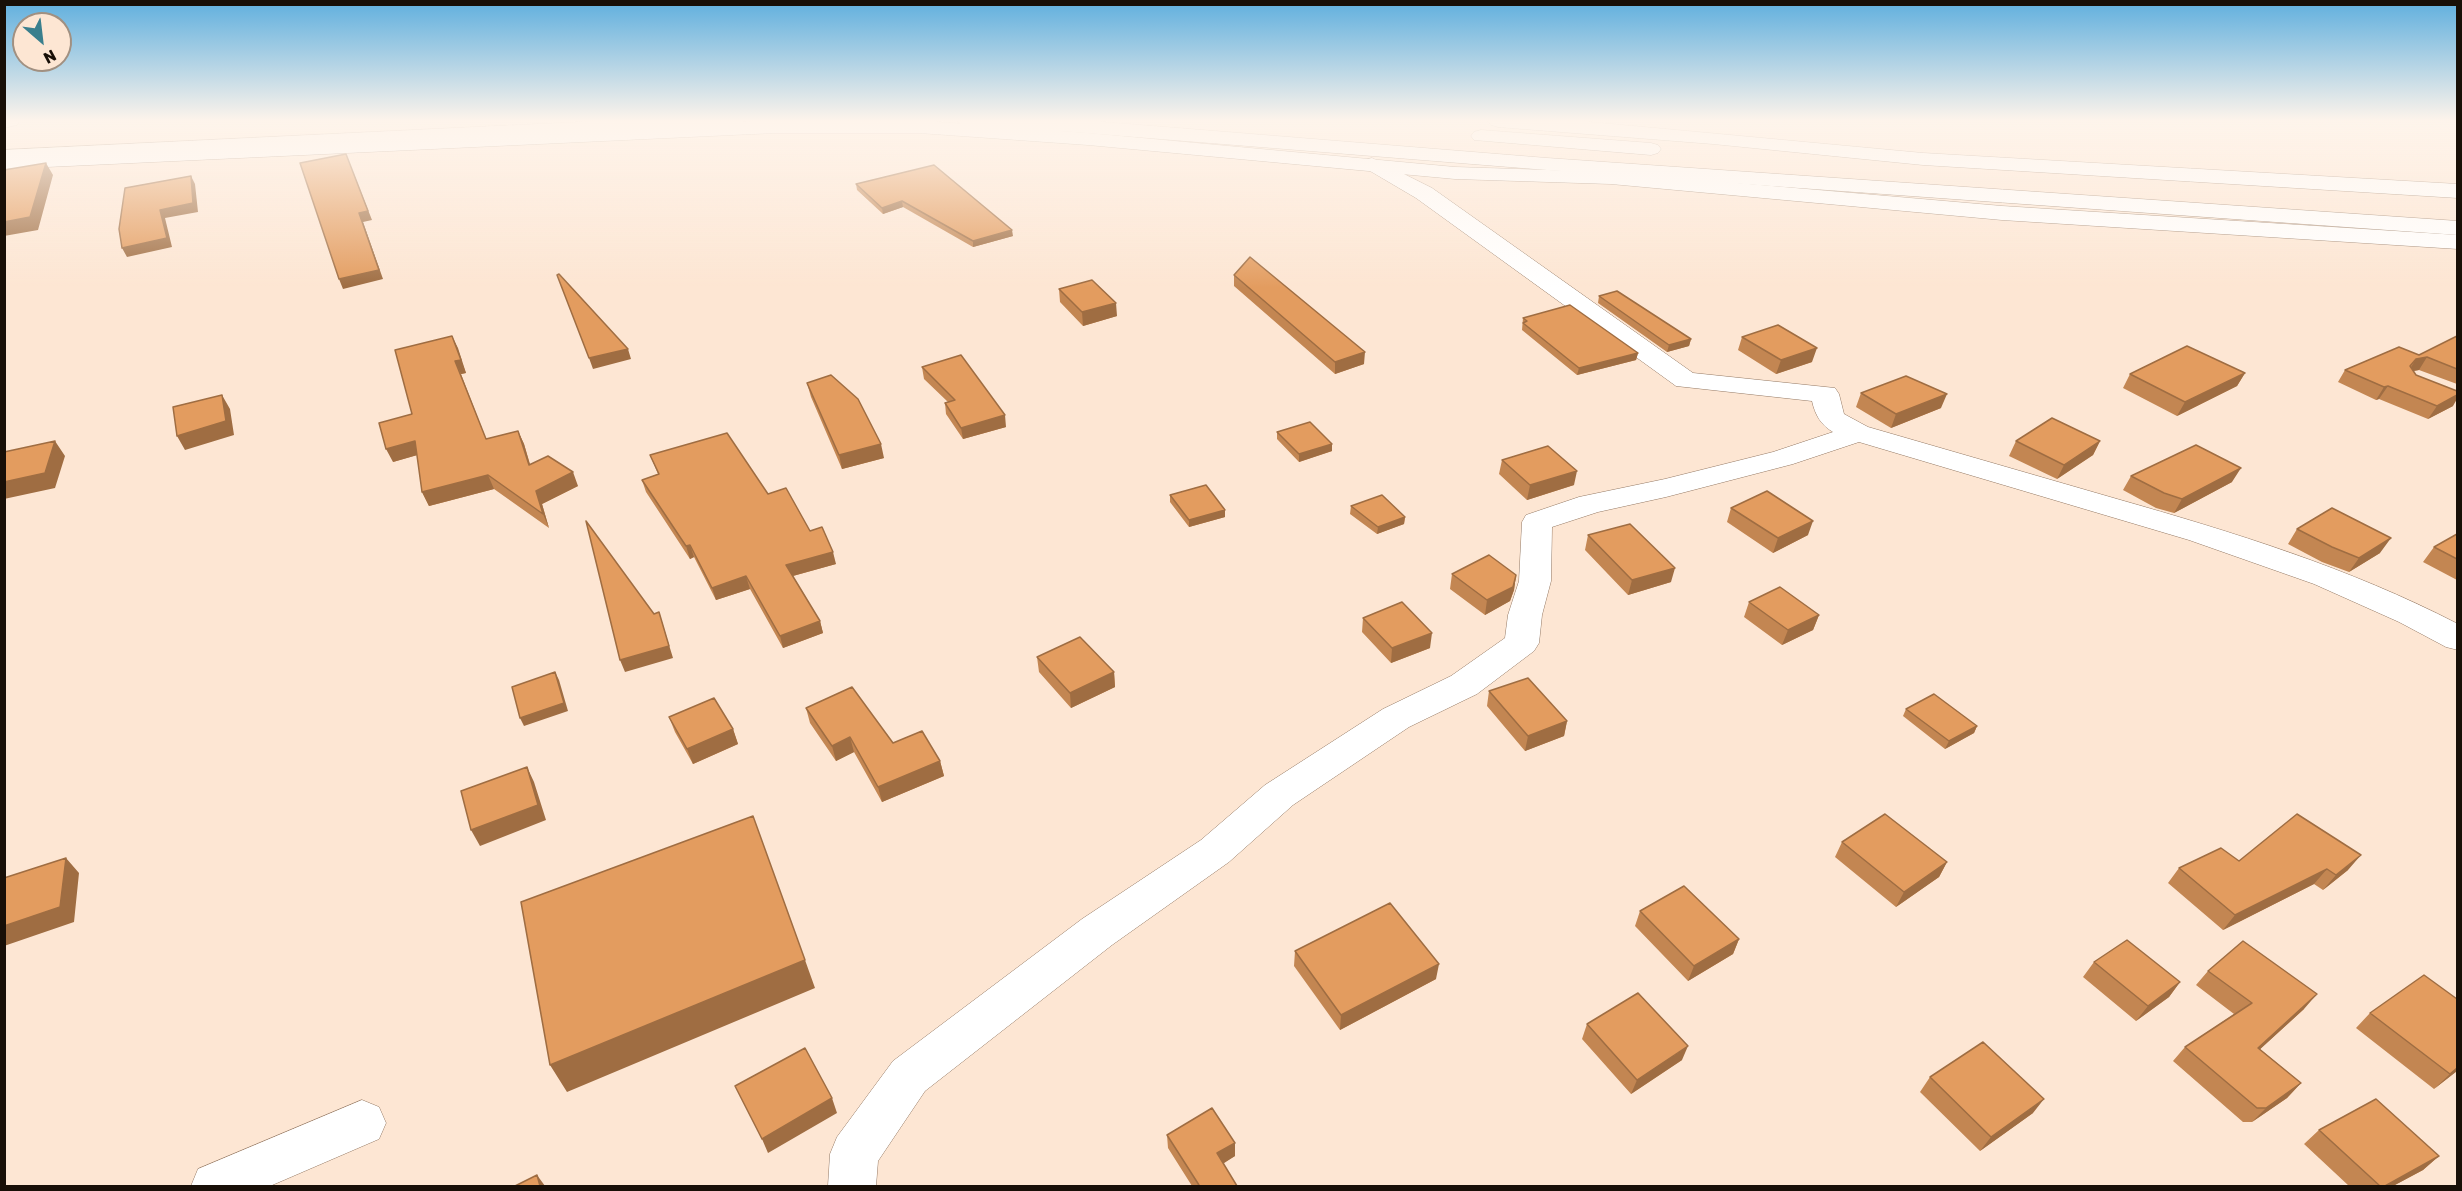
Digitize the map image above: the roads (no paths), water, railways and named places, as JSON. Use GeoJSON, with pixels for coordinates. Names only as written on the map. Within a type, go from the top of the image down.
{"type":"FeatureCollection","features":[{"type":"Feature","properties":{"kind":"main road"},"geometry":{"type":"LineString","coordinates":[[1395,177],[1424,193],[1686,380],[1825,394],[1826,411],[1835,422],[1858,433],[2200,533],[2325,577],[2411,614],[2457,639]]}},
{"type":"Feature","properties":{"kind":"main road"},"geometry":{"type":"LineString","coordinates":[[1567,177],[1611,178],[2002,213],[2457,242]]}},
{"type":"Feature","properties":{"kind":"main road"},"geometry":{"type":"LineString","coordinates":[[1724,177],[2457,228]]}},
{"type":"Feature","properties":{"kind":"main road"},"geometry":{"type":"LineString","coordinates":[[1999,177],[2275,198],[2457,208]]}},
{"type":"Feature","properties":{"kind":"main road"},"geometry":{"type":"LineString","coordinates":[[2216,177],[2457,191]]}},
{"type":"Feature","properties":{"kind":"main road"},"geometry":{"type":"LineString","coordinates":[[852,1186],[854,1154],[909,1076],[1097,932],[1215,851],[1280,795],[1396,718],[1464,685],[1522,643],[1525,615],[1535,581],[1537,522],[1590,504],[1666,488],[1783,458],[1858,433]]}},
{"type":"Feature","properties":{"kind":"main road"},"geometry":{"type":"LineString","coordinates":[[215,1186],[362,1124]]}}]}
